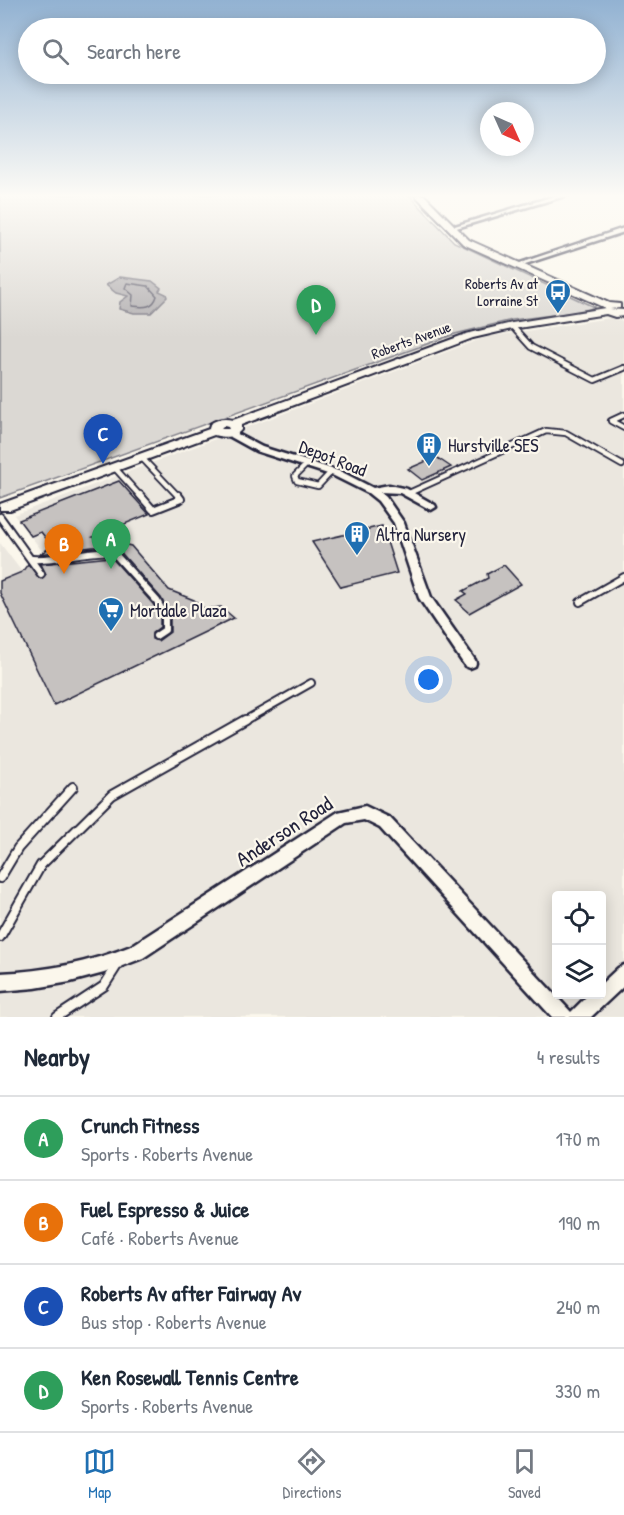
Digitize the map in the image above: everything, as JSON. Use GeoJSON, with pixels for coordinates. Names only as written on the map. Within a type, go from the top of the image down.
{"type":"FeatureCollection","features":[{"type":"Feature","properties":{"kind":"street"},"geometry":{"type":"LineString","coordinates":[[467,242],[615,314],[624,313]]}},
{"type":"Feature","properties":{"kind":"street"},"geometry":{"type":"LineString","coordinates":[[517,265],[586,242]]}},
{"type":"Feature","properties":{"kind":"street"},"geometry":{"type":"LineString","coordinates":[[607,309],[624,308]]}},
{"type":"Feature","properties":{"kind":"street","name":"Roberts Avenue"},"geometry":{"type":"LineString","coordinates":[[1,510],[141,457],[215,431],[232,428],[470,336],[607,309]]}},
{"type":"Feature","properties":{"kind":"street","name":"Depot Road"},"geometry":{"type":"LineString","coordinates":[[232,428],[259,449],[332,471],[372,491],[395,515],[425,598],[470,663]]}},
{"type":"Feature","properties":{"kind":"street"},"geometry":{"type":"LineString","coordinates":[[372,491],[392,487],[409,493],[431,507]]}},
{"type":"Feature","properties":{"kind":"street","name":"Anderson Road"},"geometry":{"type":"LineString","coordinates":[[0,982],[50,976],[122,959],[157,941],[344,818],[365,813],[385,823],[564,1017]]}},
{"type":"Feature","properties":{"kind":"street"},"geometry":{"type":"LineString","coordinates":[[578,1017],[624,974]]}},
{"type":"Feature","properties":{"kind":"lane"},"geometry":{"type":"LineString","coordinates":[[512,326],[531,347],[595,380],[624,368]]}},
{"type":"Feature","properties":{"kind":"lane"},"geometry":{"type":"LineString","coordinates":[[624,415],[611,421],[624,428]]}},
{"type":"Feature","properties":{"kind":"lane"},"geometry":{"type":"LineString","coordinates":[[409,493],[546,431],[566,433],[622,465]]}},
{"type":"Feature","properties":{"kind":"lane"},"geometry":{"type":"LineString","coordinates":[[114,467],[153,510],[181,499],[141,457]]}},
{"type":"Feature","properties":{"kind":"lane"},"geometry":{"type":"LineString","coordinates":[[307,464],[296,476],[297,481],[318,486],[332,471]]}},
{"type":"Feature","properties":{"kind":"lane"},"geometry":{"type":"LineString","coordinates":[[1,510],[41,574]]}},
{"type":"Feature","properties":{"kind":"lane"},"geometry":{"type":"LineString","coordinates":[[32,559],[46,560],[103,551],[112,552],[157,601],[165,616],[165,630],[156,636]]}},
{"type":"Feature","properties":{"kind":"lane"},"geometry":{"type":"LineString","coordinates":[[580,602],[624,577]]}},
{"type":"Feature","properties":{"kind":"lane"},"geometry":{"type":"LineString","coordinates":[[0,938],[41,865],[112,795],[311,683]]}},
{"type":"Feature","properties":{"kind":"lane"},"geometry":{"type":"LineString","coordinates":[[0,878],[18,848],[73,786]]}},
{"type":"Feature","properties":{"kind":"lane"},"geometry":{"type":"LineString","coordinates":[[57,1017],[104,986],[122,959]]}},
{"type":"Feature","properties":{"kind":"shaded area"},"geometry":{"type":"Polygon","coordinates":[[[0,242],[455,242],[594,307],[585,311],[512,320],[455,334],[0,498],[0,242]]]}},
{"type":"Feature","properties":{"kind":"shaded area"},"geometry":{"type":"Polygon","coordinates":[[[610,318],[624,321],[624,1017],[0,1017],[0,593],[54,705],[233,618],[221,607],[205,609],[194,600],[169,590],[131,546],[120,544],[43,552],[14,515],[486,337],[610,318]]]}},
{"type":"Feature","properties":{"kind":"shaded area"},"geometry":{"type":"Polygon","coordinates":[[[0,543],[22,572],[0,581],[0,543]]]}},
{"type":"Feature","properties":{"kind":"water"},"geometry":{"type":"Polygon","coordinates":[[[120,277],[152,281],[167,297],[151,313],[134,313],[119,309],[120,302],[128,296],[116,293],[106,285],[120,277]]]}},
{"type":"Feature","properties":{"kind":"building","name":"Hurstville SES"},"geometry":{"type":"Polygon","coordinates":[[[436,457],[451,467],[422,480],[408,469],[436,457]]]}},
{"type":"Feature","properties":{"kind":"building","name":"Mortdale Plaza"},"geometry":{"type":"Polygon","coordinates":[[[119,481],[149,514],[93,537],[131,546],[169,590],[194,600],[205,609],[221,607],[234,618],[54,705],[0,593],[0,581],[22,572],[28,564],[41,579],[46,574],[41,564],[111,557],[153,604],[160,617],[160,627],[152,633],[152,639],[158,641],[170,632],[170,615],[161,598],[116,547],[92,547],[40,554],[52,546],[41,532],[31,536],[19,520],[119,481]]]}},
{"type":"Feature","properties":{"kind":"building","name":"Altra Nursery"},"geometry":{"type":"Polygon","coordinates":[[[382,526],[397,573],[341,587],[312,542],[382,526]]]}},
{"type":"Feature","properties":{"kind":"building"},"geometry":{"type":"Polygon","coordinates":[[[504,565],[521,584],[469,613],[461,606],[456,600],[467,594],[463,591],[488,578],[487,574],[504,565]]]}},
{"type":"Feature","properties":{"kind":"place","name":"Roberts Av at Lorraine St"},"geometry":{"type":"Point","coordinates":[558,315]}},
{"type":"Feature","properties":{"kind":"place","name":"Ken Rosewall Tennis Centre"},"geometry":{"type":"Point","coordinates":[316,335]}},
{"type":"Feature","properties":{"kind":"place","name":"Roberts Av after Fairway Av"},"geometry":{"type":"Point","coordinates":[103,464]}},
{"type":"Feature","properties":{"kind":"place","name":"Hurstville SES"},"geometry":{"type":"Point","coordinates":[429,468]}},
{"type":"Feature","properties":{"kind":"place","name":"Altra Nursery"},"geometry":{"type":"Point","coordinates":[357,557]}},
{"type":"Feature","properties":{"kind":"place","name":"Crunch Fitness"},"geometry":{"type":"Point","coordinates":[111,569]}},
{"type":"Feature","properties":{"kind":"place","name":"Fuel Espresso & Juice"},"geometry":{"type":"Point","coordinates":[64,574]}},
{"type":"Feature","properties":{"kind":"place","name":"Mortdale Plaza"},"geometry":{"type":"Point","coordinates":[111,633]}}]}
